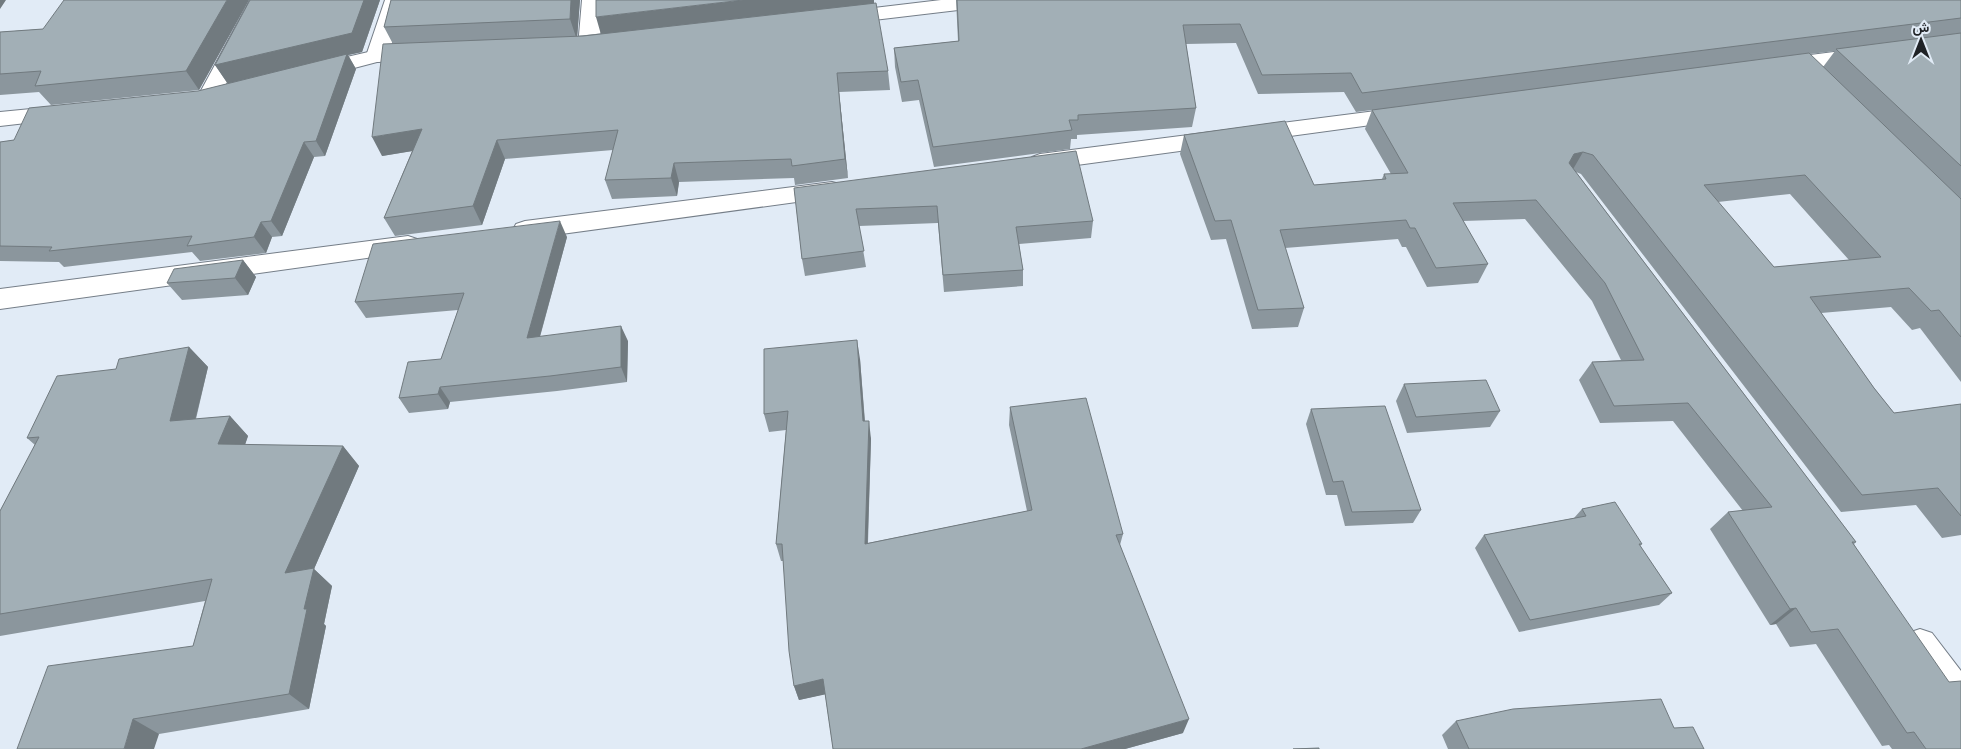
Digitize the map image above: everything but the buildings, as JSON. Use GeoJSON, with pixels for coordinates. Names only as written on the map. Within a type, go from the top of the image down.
{"type":"FeatureCollection","features":[{"type":"Feature","properties":{"kind":"street"},"geometry":{"type":"LineString","coordinates":[[236,91],[198,99],[260,0]]}},
{"type":"Feature","properties":{"kind":"street"},"geometry":{"type":"LineString","coordinates":[[377,56],[395,0]]}},
{"type":"Feature","properties":{"kind":"street"},"geometry":{"type":"LineString","coordinates":[[589,47],[592,0]]}},
{"type":"Feature","properties":{"kind":"street"},"geometry":{"type":"LineString","coordinates":[[825,20],[992,0]]}},
{"type":"Feature","properties":{"kind":"street"},"geometry":{"type":"LineString","coordinates":[[1761,68],[1886,52]]}},
{"type":"Feature","properties":{"kind":"street"},"geometry":{"type":"LineString","coordinates":[[292,77],[377,56],[434,54]]}},
{"type":"Feature","properties":{"kind":"street"},"geometry":{"type":"LineString","coordinates":[[1801,63],[1822,83]]}},
{"type":"Feature","properties":{"kind":"street"},"geometry":{"type":"LineString","coordinates":[[0,119],[79,111]]}},
{"type":"Feature","properties":{"kind":"street"},"geometry":{"type":"LineString","coordinates":[[1019,165],[1425,112]]}},
{"type":"Feature","properties":{"kind":"street"},"geometry":{"type":"LineString","coordinates":[[505,232],[851,187]]}},
{"type":"Feature","properties":{"kind":"street"},"geometry":{"type":"LineString","coordinates":[[0,298],[426,243]]}},
{"type":"Feature","properties":{"kind":"street"},"geometry":{"type":"LineString","coordinates":[[1907,626],[1961,698]]}}]}
